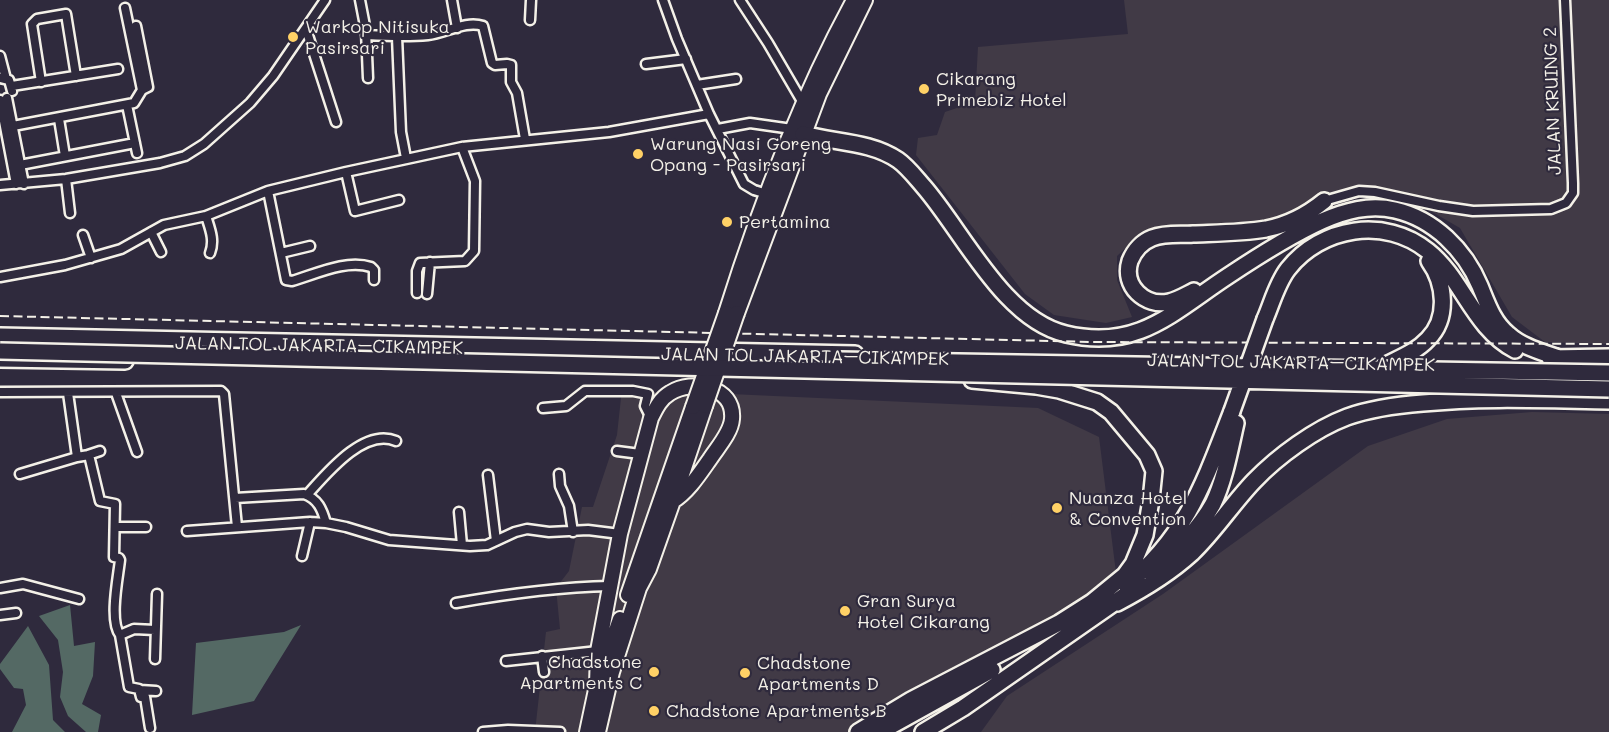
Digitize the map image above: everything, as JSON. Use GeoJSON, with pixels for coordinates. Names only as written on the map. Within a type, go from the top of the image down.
{"type":"FeatureCollection","features":[{"type":"Feature","properties":{"kind":"highway"},"geometry":{"type":"LineString","coordinates":[[798,131],[824,139],[868,146],[897,159],[931,195],[1013,304],[1031,318],[1064,333],[1084,337],[1116,337],[1149,328],[1175,314],[1227,276],[1299,231],[1344,212],[1370,207],[1396,210],[1437,230],[1457,248],[1473,270],[1491,313],[1508,335],[1530,348],[1559,358]]}},
{"type":"Feature","properties":{"kind":"highway"},"geometry":{"type":"LineString","coordinates":[[1227,276],[1178,299],[1157,303],[1137,293],[1129,279],[1128,269],[1132,256],[1150,239],[1269,229],[1312,211],[1324,201]]}},
{"type":"Feature","properties":{"kind":"highway"},"geometry":{"type":"LineString","coordinates":[[880,732],[1054,633],[1100,604],[1139,574],[1174,535],[1198,497],[1236,412],[1287,270],[1305,252],[1326,239],[1346,232],[1379,231],[1403,237],[1428,251],[1452,279],[1492,335],[1506,345],[1535,357],[1609,357]]}},
{"type":"Feature","properties":{"kind":"highway"},"geometry":{"type":"LineString","coordinates":[[1268,320],[1288,281],[1320,250],[1331,244],[1353,238],[1384,238],[1398,242],[1420,254],[1435,270],[1442,288],[1442,313],[1430,338],[1410,353],[1388,364]]}},
{"type":"Feature","properties":{"kind":"highway","name":"JALAN TOL JAKARTA–CIKAMPEK"},"geometry":{"type":"LineString","coordinates":[[0,336],[207,342],[1609,367]]}},
{"type":"Feature","properties":{"kind":"highway"},"geometry":{"type":"LineString","coordinates":[[0,345],[1609,373]]}},
{"type":"Feature","properties":{"kind":"highway"},"geometry":{"type":"LineString","coordinates":[[0,351],[1609,388]]}},
{"type":"Feature","properties":{"kind":"highway","name":"JALAN TOL JAKARTA–CIKAMPEK"},"geometry":{"type":"LineString","coordinates":[[0,359],[972,381],[998,376],[1609,388]]}},
{"type":"Feature","properties":{"kind":"highway"},"geometry":{"type":"LineString","coordinates":[[858,732],[911,700],[1051,627],[1092,602],[1125,575],[1133,564],[1145,535],[1154,471],[1147,455],[1112,412],[1097,402],[1059,390],[972,381]]}},
{"type":"Feature","properties":{"kind":"highway"},"geometry":{"type":"LineString","coordinates":[[923,732],[963,708],[1117,603],[1158,581],[1184,560],[1255,480],[1285,453],[1345,418],[1386,406],[1444,400],[1609,401]]}},
{"type":"Feature","properties":{"kind":"highway"},"geometry":{"type":"LineString","coordinates":[[1117,603],[1188,539],[1213,503],[1221,481],[1236,412]]}},
{"type":"Feature","properties":{"kind":"main road"},"geometry":{"type":"LineString","coordinates":[[598,732],[612,672],[637,588],[699,406],[798,131],[854,0]]}},
{"type":"Feature","properties":{"kind":"main road"},"geometry":{"type":"LineString","coordinates":[[808,105],[824,81],[866,0]]}},
{"type":"Feature","properties":{"kind":"main road"},"geometry":{"type":"LineString","coordinates":[[732,313],[767,194],[798,131]]}},
{"type":"Feature","properties":{"kind":"main road"},"geometry":{"type":"LineString","coordinates":[[597,685],[598,651],[620,534],[651,418],[664,397],[672,391],[684,387],[713,388],[724,397],[732,419],[724,438],[708,462],[680,496],[673,501]]}},
{"type":"Feature","properties":{"kind":"main road"},"geometry":{"type":"LineString","coordinates":[[587,732],[597,685],[644,566],[673,501],[699,406]]}},
{"type":"Feature","properties":{"kind":"main road"},"geometry":{"type":"LineString","coordinates":[[605,732],[618,678],[638,618],[644,566]]}},
{"type":"Feature","properties":{"kind":"main road"},"geometry":{"type":"LineString","coordinates":[[593,732],[606,679],[637,588]]}},
{"type":"Feature","properties":{"kind":"street"},"geometry":{"type":"LineString","coordinates":[[0,185],[66,179],[160,163],[185,156],[204,144],[250,103],[273,76],[326,0]]}},
{"type":"Feature","properties":{"kind":"street"},"geometry":{"type":"LineString","coordinates":[[360,0],[366,35],[368,78]]}},
{"type":"Feature","properties":{"kind":"street"},"geometry":{"type":"LineString","coordinates":[[452,0],[457,28]]}},
{"type":"Feature","properties":{"kind":"street"},"geometry":{"type":"LineString","coordinates":[[530,20],[531,0]]}},
{"type":"Feature","properties":{"kind":"street"},"geometry":{"type":"LineString","coordinates":[[663,0],[709,114],[744,184],[767,194]]}},
{"type":"Feature","properties":{"kind":"street"},"geometry":{"type":"LineString","coordinates":[[740,0],[808,105]]}},
{"type":"Feature","properties":{"kind":"street","name":"JALAN KRUING 2"},"geometry":{"type":"LineString","coordinates":[[1324,201],[1359,191],[1388,193],[1439,206],[1473,211],[1551,208],[1566,203],[1573,193],[1573,183],[1565,0]]}},
{"type":"Feature","properties":{"kind":"street"},"geometry":{"type":"LineString","coordinates":[[125,8],[142,90]]}},
{"type":"Feature","properties":{"kind":"street"},"geometry":{"type":"LineString","coordinates":[[41,82],[32,24],[37,19],[67,15],[76,76]]}},
{"type":"Feature","properties":{"kind":"street"},"geometry":{"type":"LineString","coordinates":[[366,35],[397,37],[431,35],[479,24],[483,26],[492,63],[495,66],[511,65],[511,82],[517,93],[525,139]]}},
{"type":"Feature","properties":{"kind":"street"},"geometry":{"type":"LineString","coordinates":[[13,126],[134,103],[142,90],[148,87],[136,26]]}},
{"type":"Feature","properties":{"kind":"street"},"geometry":{"type":"LineString","coordinates":[[306,29],[336,122]]}},
{"type":"Feature","properties":{"kind":"street"},"geometry":{"type":"LineString","coordinates":[[397,37],[401,132],[406,158]]}},
{"type":"Feature","properties":{"kind":"street"},"geometry":{"type":"LineString","coordinates":[[0,56],[3,78],[12,86],[12,92],[2,99]]}},
{"type":"Feature","properties":{"kind":"street"},"geometry":{"type":"LineString","coordinates":[[646,64],[686,59]]}},
{"type":"Feature","properties":{"kind":"street"},"geometry":{"type":"LineString","coordinates":[[12,86],[118,69]]}},
{"type":"Feature","properties":{"kind":"street"},"geometry":{"type":"LineString","coordinates":[[697,85],[736,79]]}},
{"type":"Feature","properties":{"kind":"street"},"geometry":{"type":"LineString","coordinates":[[2,99],[20,184]]}},
{"type":"Feature","properties":{"kind":"street"},"geometry":{"type":"LineString","coordinates":[[2,99],[13,126],[20,165],[20,184]]}},
{"type":"Feature","properties":{"kind":"street"},"geometry":{"type":"LineString","coordinates":[[128,105],[137,153]]}},
{"type":"Feature","properties":{"kind":"street"},"geometry":{"type":"LineString","coordinates":[[0,277],[41,271],[91,258],[121,249],[164,225],[206,216],[268,191],[406,158],[462,147],[609,132],[709,114]]}},
{"type":"Feature","properties":{"kind":"street"},"geometry":{"type":"LineString","coordinates":[[59,119],[65,156]]}},
{"type":"Feature","properties":{"kind":"street"},"geometry":{"type":"LineString","coordinates":[[718,129],[750,123],[798,131]]}},
{"type":"Feature","properties":{"kind":"street"},"geometry":{"type":"LineString","coordinates":[[20,165],[135,143]]}},
{"type":"Feature","properties":{"kind":"street"},"geometry":{"type":"LineString","coordinates":[[417,293],[420,264],[465,261],[474,251],[475,181],[462,147]]}},
{"type":"Feature","properties":{"kind":"street"},"geometry":{"type":"LineString","coordinates":[[346,172],[355,211],[399,200]]}},
{"type":"Feature","properties":{"kind":"street"},"geometry":{"type":"LineString","coordinates":[[66,179],[70,213]]}},
{"type":"Feature","properties":{"kind":"street"},"geometry":{"type":"LineString","coordinates":[[268,191],[284,277],[288,281],[358,265],[371,267],[374,270],[374,280]]}},
{"type":"Feature","properties":{"kind":"street"},"geometry":{"type":"LineString","coordinates":[[206,216],[213,245],[210,254]]}},
{"type":"Feature","properties":{"kind":"street"},"geometry":{"type":"LineString","coordinates":[[151,232],[161,252]]}},
{"type":"Feature","properties":{"kind":"street"},"geometry":{"type":"LineString","coordinates":[[83,235],[91,258]]}},
{"type":"Feature","properties":{"kind":"street"},"geometry":{"type":"LineString","coordinates":[[281,253],[310,246]]}},
{"type":"Feature","properties":{"kind":"street"},"geometry":{"type":"LineString","coordinates":[[427,294],[430,262]]}},
{"type":"Feature","properties":{"kind":"street"},"geometry":{"type":"LineString","coordinates":[[0,393],[134,393],[219,390],[223,393],[237,527]]}},
{"type":"Feature","properties":{"kind":"street"},"geometry":{"type":"LineString","coordinates":[[543,408],[566,406],[585,391],[633,391],[648,394],[645,406],[651,418]]}},
{"type":"Feature","properties":{"kind":"street"},"geometry":{"type":"LineString","coordinates":[[68,393],[77,457]]}},
{"type":"Feature","properties":{"kind":"street"},"geometry":{"type":"LineString","coordinates":[[116,393],[137,452]]}},
{"type":"Feature","properties":{"kind":"street"},"geometry":{"type":"LineString","coordinates":[[120,403],[134,393]]}},
{"type":"Feature","properties":{"kind":"street"},"geometry":{"type":"LineString","coordinates":[[307,495],[334,465],[349,453],[381,439],[396,441]]}},
{"type":"Feature","properties":{"kind":"street"},"geometry":{"type":"LineString","coordinates":[[20,474],[100,451]]}},
{"type":"Feature","properties":{"kind":"street"},"geometry":{"type":"LineString","coordinates":[[617,451],[640,454]]}},
{"type":"Feature","properties":{"kind":"street"},"geometry":{"type":"LineString","coordinates":[[88,455],[100,501],[116,504],[114,557],[120,560],[114,620],[120,635],[129,687],[156,691]]}},
{"type":"Feature","properties":{"kind":"street"},"geometry":{"type":"LineString","coordinates":[[559,474],[560,486],[569,506],[573,532]]}},
{"type":"Feature","properties":{"kind":"street"},"geometry":{"type":"LineString","coordinates":[[488,475],[496,541]]}},
{"type":"Feature","properties":{"kind":"street"},"geometry":{"type":"LineString","coordinates":[[235,498],[301,493],[318,504],[326,523]]}},
{"type":"Feature","properties":{"kind":"street"},"geometry":{"type":"LineString","coordinates":[[459,512],[462,545]]}},
{"type":"Feature","properties":{"kind":"street"},"geometry":{"type":"LineString","coordinates":[[187,531],[310,522],[359,530],[389,540],[480,546],[527,529],[549,532],[588,530],[620,534]]}},
{"type":"Feature","properties":{"kind":"street"},"geometry":{"type":"LineString","coordinates":[[302,556],[310,522]]}},
{"type":"Feature","properties":{"kind":"street"},"geometry":{"type":"LineString","coordinates":[[115,527],[146,527]]}},
{"type":"Feature","properties":{"kind":"street"},"geometry":{"type":"LineString","coordinates":[[0,588],[24,584],[79,599]]}},
{"type":"Feature","properties":{"kind":"street"},"geometry":{"type":"LineString","coordinates":[[456,603],[576,586],[610,586]]}},
{"type":"Feature","properties":{"kind":"street"},"geometry":{"type":"LineString","coordinates":[[155,659],[157,594]]}},
{"type":"Feature","properties":{"kind":"street"},"geometry":{"type":"LineString","coordinates":[[0,615],[16,613]]}},
{"type":"Feature","properties":{"kind":"street"},"geometry":{"type":"LineString","coordinates":[[120,635],[129,633],[134,628],[155,630]]}},
{"type":"Feature","properties":{"kind":"street"},"geometry":{"type":"LineString","coordinates":[[506,661],[598,651]]}},
{"type":"Feature","properties":{"kind":"street"},"geometry":{"type":"LineString","coordinates":[[542,656],[544,672]]}},
{"type":"Feature","properties":{"kind":"street"},"geometry":{"type":"LineString","coordinates":[[140,690],[141,697],[145,697],[150,728]]}},
{"type":"Feature","properties":{"kind":"street"},"geometry":{"type":"LineString","coordinates":[[483,732],[517,730],[560,732]]}},
{"type":"Feature","properties":{"kind":"shaded area"},"geometry":{"type":"Polygon","coordinates":[[[1124,0],[1609,0],[1609,344],[1545,342],[1512,317],[1460,228],[1415,202],[1363,196],[1276,227],[1199,235],[1136,238],[1117,256],[1117,280],[1132,317],[1106,323],[1054,315],[1025,294],[916,155],[918,138],[937,135],[945,112],[975,102],[978,47],[1128,34],[1124,0]]]}},
{"type":"Feature","properties":{"kind":"shaded area"},"geometry":{"type":"Polygon","coordinates":[[[686,381],[730,394],[1038,408],[1099,437],[1116,573],[1103,585],[1055,617],[894,704],[850,732],[535,732],[546,632],[560,629],[556,588],[569,571],[582,507],[593,507],[617,435],[622,389],[653,393],[686,381]]]}},
{"type":"Feature","properties":{"kind":"shaded area"},"geometry":{"type":"Polygon","coordinates":[[[1532,412],[1609,414],[1609,732],[981,732],[1007,696],[1163,594],[1368,446],[1447,419],[1532,412]]]}},
{"type":"Feature","properties":{"kind":"green space"},"geometry":{"type":"Polygon","coordinates":[[[70,605],[74,646],[95,642],[93,676],[82,704],[101,715],[98,732],[86,732],[68,716],[60,697],[63,672],[58,640],[39,616],[70,605]]]}},
{"type":"Feature","properties":{"kind":"green space"},"geometry":{"type":"Polygon","coordinates":[[[301,625],[254,701],[192,715],[196,643],[284,632],[301,625]]]}},
{"type":"Feature","properties":{"kind":"green space"},"geometry":{"type":"Polygon","coordinates":[[[28,626],[49,665],[53,720],[65,732],[12,732],[26,705],[23,689],[14,688],[0,669],[0,664],[28,626]]]}},
{"type":"Feature","properties":{"kind":"railway"},"geometry":{"type":"LineString","coordinates":[[0,316],[1093,342],[1609,344]]}},
{"type":"Feature","properties":{"kind":"place","name":"Warkop Nitisuka Pasirsari"},"geometry":{"type":"Point","coordinates":[293,37]}},
{"type":"Feature","properties":{"kind":"place","name":"Cikarang Primebiz Hotel"},"geometry":{"type":"Point","coordinates":[924,89]}},
{"type":"Feature","properties":{"kind":"place","name":"Warung Nasi Goreng Opang - Pasirsari"},"geometry":{"type":"Point","coordinates":[638,154]}},
{"type":"Feature","properties":{"kind":"place","name":"Pertamina"},"geometry":{"type":"Point","coordinates":[727,222]}},
{"type":"Feature","properties":{"kind":"place","name":"Nuanza Hotel & Convention"},"geometry":{"type":"Point","coordinates":[1057,508]}},
{"type":"Feature","properties":{"kind":"place","name":"Gran Surya Hotel Cikarang"},"geometry":{"type":"Point","coordinates":[845,611]}},
{"type":"Feature","properties":{"kind":"place","name":"Chadstone Apartments C"},"geometry":{"type":"Point","coordinates":[654,672]}},
{"type":"Feature","properties":{"kind":"place","name":"Chadstone Apartments D"},"geometry":{"type":"Point","coordinates":[745,673]}},
{"type":"Feature","properties":{"kind":"place","name":"Chadstone Apartments B"},"geometry":{"type":"Point","coordinates":[654,711]}}]}
